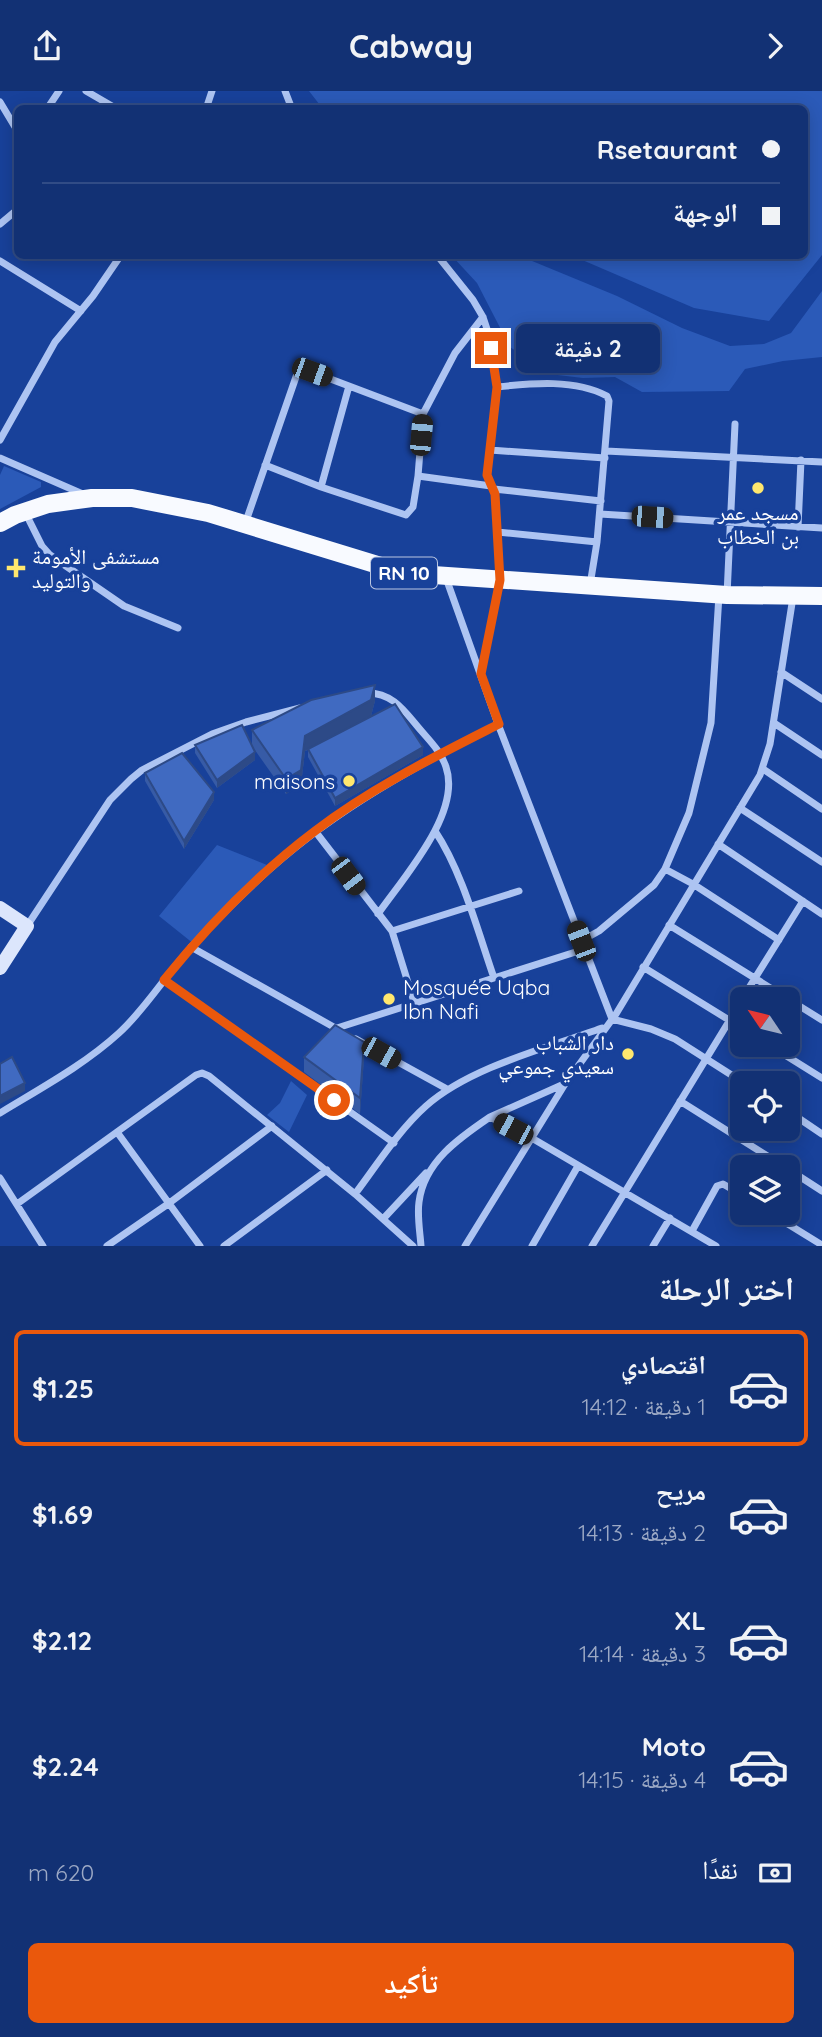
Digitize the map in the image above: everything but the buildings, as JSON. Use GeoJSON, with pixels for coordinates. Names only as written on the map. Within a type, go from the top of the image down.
{"type":"FeatureCollection","features":[{"type":"Feature","properties":{"kind":"main road","name":"RN 10"},"geometry":{"type":"LineString","coordinates":[[0,523],[48,504],[92,498],[132,498],[166,503],[245,524],[404,572],[723,594],[822,596]]}},
{"type":"Feature","properties":{"kind":"street"},"geometry":{"type":"LineString","coordinates":[[86,91],[110,105]]}},
{"type":"Feature","properties":{"kind":"street"},"geometry":{"type":"LineString","coordinates":[[0,102],[14,125]]}},
{"type":"Feature","properties":{"kind":"street"},"geometry":{"type":"LineString","coordinates":[[0,224],[14,212]]}},
{"type":"Feature","properties":{"kind":"street"},"geometry":{"type":"LineString","coordinates":[[0,440],[55,342],[118,259]]}},
{"type":"Feature","properties":{"kind":"street"},"geometry":{"type":"LineString","coordinates":[[440,259],[483,317],[497,387],[487,475],[492,487],[500,580],[481,674]]}},
{"type":"Feature","properties":{"kind":"street"},"geometry":{"type":"LineString","coordinates":[[0,261],[81,311]]}},
{"type":"Feature","properties":{"kind":"street"},"geometry":{"type":"LineString","coordinates":[[265,465],[406,515],[413,507],[423,414],[455,353],[483,317]]}},
{"type":"Feature","properties":{"kind":"street"},"geometry":{"type":"LineString","coordinates":[[245,524],[297,374],[301,371],[312,372],[423,414]]}},
{"type":"Feature","properties":{"kind":"street"},"geometry":{"type":"LineString","coordinates":[[497,387],[529,384],[576,385],[595,390],[609,401],[600,513],[590,586]]}},
{"type":"Feature","properties":{"kind":"street"},"geometry":{"type":"LineString","coordinates":[[321,487],[349,386]]}},
{"type":"Feature","properties":{"kind":"street"},"geometry":{"type":"LineString","coordinates":[[581,941],[600,931],[649,891],[665,869],[689,813],[710,723],[731,523],[735,424]]}},
{"type":"Feature","properties":{"kind":"street"},"geometry":{"type":"LineString","coordinates":[[490,450],[734,456],[822,462]]}},
{"type":"Feature","properties":{"kind":"street"},"geometry":{"type":"LineString","coordinates":[[0,458],[92,498]]}},
{"type":"Feature","properties":{"kind":"street"},"geometry":{"type":"LineString","coordinates":[[797,527],[801,460]]}},
{"type":"Feature","properties":{"kind":"street"},"geometry":{"type":"LineString","coordinates":[[418,476],[601,501]]}},
{"type":"Feature","properties":{"kind":"street"},"geometry":{"type":"LineString","coordinates":[[24,512],[42,546],[50,555],[124,606],[178,628]]}},
{"type":"Feature","properties":{"kind":"street"},"geometry":{"type":"LineString","coordinates":[[600,513],[822,528]]}},
{"type":"Feature","properties":{"kind":"street"},"geometry":{"type":"LineString","coordinates":[[497,532],[597,542]]}},
{"type":"Feature","properties":{"kind":"street"},"geometry":{"type":"LineString","coordinates":[[445,576],[612,1019]]}},
{"type":"Feature","properties":{"kind":"street"},"geometry":{"type":"LineString","coordinates":[[465,1246],[530,1137],[612,1019],[763,769],[774,723],[793,596]]}},
{"type":"Feature","properties":{"kind":"street"},"geometry":{"type":"LineString","coordinates":[[781,672],[822,699]]}},
{"type":"Feature","properties":{"kind":"street"},"geometry":{"type":"LineString","coordinates":[[362,693],[385,695],[395,701],[440,754],[447,768],[449,793],[444,814],[435,831],[378,914]]}},
{"type":"Feature","properties":{"kind":"street"},"geometry":{"type":"LineString","coordinates":[[0,968],[110,800],[131,779],[212,734],[309,706]]}},
{"type":"Feature","properties":{"kind":"street"},"geometry":{"type":"LineString","coordinates":[[774,723],[822,755]]}},
{"type":"Feature","properties":{"kind":"street"},"geometry":{"type":"LineString","coordinates":[[0,1113],[102,1048],[121,1031],[191,947],[268,871],[315,831],[356,803],[440,754],[499,724]]}},
{"type":"Feature","properties":{"kind":"street"},"geometry":{"type":"LineString","coordinates":[[763,769],[822,809]]}},
{"type":"Feature","properties":{"kind":"street"},"geometry":{"type":"LineString","coordinates":[[740,808],[822,862]]}},
{"type":"Feature","properties":{"kind":"street"},"geometry":{"type":"LineString","coordinates":[[315,831],[392,931],[414,1002]]}},
{"type":"Feature","properties":{"kind":"street"},"geometry":{"type":"LineString","coordinates":[[435,831],[469,908],[494,978]]}},
{"type":"Feature","properties":{"kind":"street"},"geometry":{"type":"LineString","coordinates":[[718,843],[822,914]]}},
{"type":"Feature","properties":{"kind":"street"},"geometry":{"type":"LineString","coordinates":[[665,869],[779,940]]}},
{"type":"Feature","properties":{"kind":"street"},"geometry":{"type":"LineString","coordinates":[[392,931],[519,891]]}},
{"type":"Feature","properties":{"kind":"street"},"geometry":{"type":"LineString","coordinates":[[750,987],[803,901]]}},
{"type":"Feature","properties":{"kind":"street"},"geometry":{"type":"LineString","coordinates":[[0,908],[27,926]]}},
{"type":"Feature","properties":{"kind":"street"},"geometry":{"type":"LineString","coordinates":[[669,925],[822,1020]]}},
{"type":"Feature","properties":{"kind":"street"},"geometry":{"type":"LineString","coordinates":[[191,947],[447,1090]]}},
{"type":"Feature","properties":{"kind":"street"},"geometry":{"type":"LineString","coordinates":[[337,1028],[585,949]]}},
{"type":"Feature","properties":{"kind":"street"},"geometry":{"type":"LineString","coordinates":[[592,1246],[729,1020],[643,967]]}},
{"type":"Feature","properties":{"kind":"street"},"geometry":{"type":"LineString","coordinates":[[164,980],[394,1143]]}},
{"type":"Feature","properties":{"kind":"street"},"geometry":{"type":"LineString","coordinates":[[612,1019],[665,1035],[730,1074]]}},
{"type":"Feature","properties":{"kind":"street"},"geometry":{"type":"LineString","coordinates":[[355,1194],[424,1107],[447,1090],[485,1070],[604,1028]]}},
{"type":"Feature","properties":{"kind":"street"},"geometry":{"type":"LineString","coordinates":[[788,1057],[822,1078]]}},
{"type":"Feature","properties":{"kind":"street"},"geometry":{"type":"LineString","coordinates":[[17,1204],[202,1073],[327,1170],[413,1246]]}},
{"type":"Feature","properties":{"kind":"street"},"geometry":{"type":"LineString","coordinates":[[383,1219],[465,1134],[490,1117],[565,1084]]}},
{"type":"Feature","properties":{"kind":"street"},"geometry":{"type":"LineString","coordinates":[[680,1101],[765,1155]]}},
{"type":"Feature","properties":{"kind":"street"},"geometry":{"type":"LineString","coordinates":[[490,1117],[530,1137],[716,1246]]}},
{"type":"Feature","properties":{"kind":"street"},"geometry":{"type":"LineString","coordinates":[[800,1119],[822,1134]]}},
{"type":"Feature","properties":{"kind":"street"},"geometry":{"type":"LineString","coordinates":[[107,1246],[168,1205],[272,1126]]}},
{"type":"Feature","properties":{"kind":"street"},"geometry":{"type":"LineString","coordinates":[[117,1132],[200,1246]]}},
{"type":"Feature","properties":{"kind":"street"},"geometry":{"type":"LineString","coordinates":[[532,1246],[578,1166]]}},
{"type":"Feature","properties":{"kind":"street"},"geometry":{"type":"LineString","coordinates":[[421,1246],[419,1203],[431,1167]]}},
{"type":"Feature","properties":{"kind":"street"},"geometry":{"type":"LineString","coordinates":[[224,1246],[327,1170]]}},
{"type":"Feature","properties":{"kind":"street"},"geometry":{"type":"LineString","coordinates":[[800,1177],[822,1191]]}},
{"type":"Feature","properties":{"kind":"street"},"geometry":{"type":"LineString","coordinates":[[0,1178],[43,1246]]}},
{"type":"Feature","properties":{"kind":"street"},"geometry":{"type":"LineString","coordinates":[[692,1231],[717,1185],[723,1184],[730,1188]]}},
{"type":"Feature","properties":{"kind":"street"},"geometry":{"type":"LineString","coordinates":[[653,1246],[670,1218]]}},
{"type":"Feature","properties":{"kind":"street"},"geometry":{"type":"LineString","coordinates":[[790,1225],[822,1245]]}},
{"type":"Feature","properties":{"kind":"shaded area"},"geometry":{"type":"Polygon","coordinates":[[[309,91],[822,91],[822,255],[769,321],[694,308],[580,259],[808,259],[808,105],[320,105],[309,91]]]}},
{"type":"Feature","properties":{"kind":"shaded area"},"geometry":{"type":"Polygon","coordinates":[[[455,259],[527,259],[617,296],[682,328],[730,346],[764,344],[791,333],[822,291],[822,357],[745,369],[729,391],[642,392],[615,377],[583,378],[549,374],[510,347],[477,283],[455,259]]]}},
{"type":"Feature","properties":{"kind":"shaded area"},"geometry":{"type":"Polygon","coordinates":[[[4,466],[41,482],[41,487],[0,509],[0,475],[4,466]]]}},
{"type":"Feature","properties":{"kind":"shaded area"},"geometry":{"type":"Polygon","coordinates":[[[217,845],[267,865],[217,915],[194,944],[159,916],[217,845]]]}},
{"type":"Feature","properties":{"kind":"shaded area"},"geometry":{"type":"Polygon","coordinates":[[[291,1081],[307,1095],[289,1132],[267,1115],[280,1103],[291,1081]]]}},
{"type":"Feature","properties":{"kind":"place","name":"مسجد عمر بن الخطاب"},"geometry":{"type":"Point","coordinates":[758,488]}},
{"type":"Feature","properties":{"kind":"place","name":"مستشفى الأمومة والتوليد"},"geometry":{"type":"Point","coordinates":[16,568]}},
{"type":"Feature","properties":{"kind":"place","name":"maisons"},"geometry":{"type":"Point","coordinates":[349,781]}},
{"type":"Feature","properties":{"kind":"place","name":"Mosquée Uqba Ibn Nafi"},"geometry":{"type":"Point","coordinates":[389,999]}},
{"type":"Feature","properties":{"kind":"place","name":"دار الشباب سعيدي جموعي"},"geometry":{"type":"Point","coordinates":[628,1054]}},
{"type":"Feature","properties":{"kind":"route"},"geometry":{"type":"LineString","coordinates":[[334,1100],[164,980],[232,905],[315,831],[356,803],[440,754],[499,724],[481,674],[500,580],[495,494],[487,475],[497,387],[491,348]]}}]}
